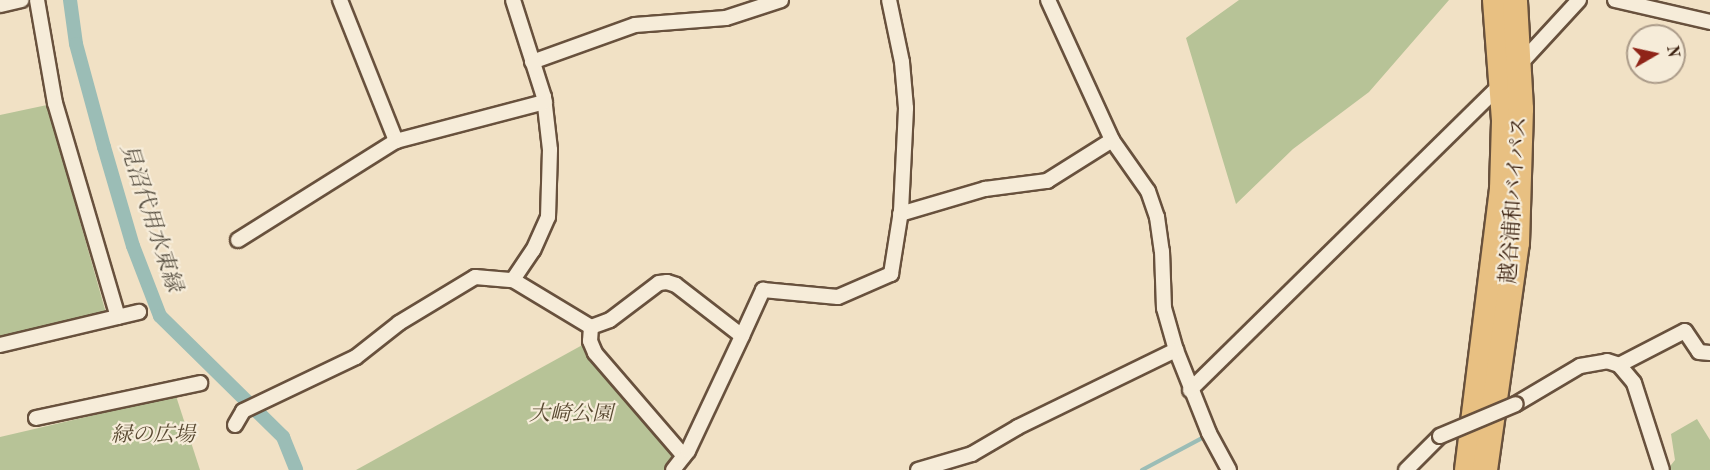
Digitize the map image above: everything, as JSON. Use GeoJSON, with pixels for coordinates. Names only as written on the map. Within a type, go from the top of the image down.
{"type":"FeatureCollection","features":[{"type":"Feature","properties":{"kind":"highway","name":"越谷浦和バイパス"},"geometry":{"type":"LineString","coordinates":[[1467,470],[1502,189],[1501,83],[1495,0]]}},
{"type":"Feature","properties":{"kind":"highway","name":"越谷浦和バイパス"},"geometry":{"type":"LineString","coordinates":[[1485,470],[1517,243],[1520,63],[1515,0]]}},
{"type":"Feature","properties":{"kind":"street"},"geometry":{"type":"LineString","coordinates":[[0,5],[21,0]]}},
{"type":"Feature","properties":{"kind":"street"},"geometry":{"type":"LineString","coordinates":[[37,0],[56,103],[118,317]]}},
{"type":"Feature","properties":{"kind":"street"},"geometry":{"type":"LineString","coordinates":[[340,0],[396,141]]}},
{"type":"Feature","properties":{"kind":"street"},"geometry":{"type":"LineString","coordinates":[[513,0],[545,102],[550,150],[548,217],[533,250],[513,280]]}},
{"type":"Feature","properties":{"kind":"street"},"geometry":{"type":"LineString","coordinates":[[532,62],[635,25],[708,21],[781,0]]}},
{"type":"Feature","properties":{"kind":"street"},"geometry":{"type":"LineString","coordinates":[[673,470],[684,456],[763,290],[838,297],[891,274],[900,214],[906,108],[902,62],[888,0]]}},
{"type":"Feature","properties":{"kind":"street"},"geometry":{"type":"LineString","coordinates":[[1048,0],[1112,140],[1148,191],[1157,217],[1164,308],[1176,350],[1190,390],[1229,470]]}},
{"type":"Feature","properties":{"kind":"street"},"geometry":{"type":"LineString","coordinates":[[1190,390],[1501,83],[1579,0]]}},
{"type":"Feature","properties":{"kind":"street"},"geometry":{"type":"LineString","coordinates":[[1615,0],[1710,22]]}},
{"type":"Feature","properties":{"kind":"street"},"geometry":{"type":"LineString","coordinates":[[238,240],[396,141],[545,102]]}},
{"type":"Feature","properties":{"kind":"street"},"geometry":{"type":"LineString","coordinates":[[900,214],[985,189],[1047,181],[1112,140]]}},
{"type":"Feature","properties":{"kind":"street"},"geometry":{"type":"LineString","coordinates":[[235,425],[243,411],[356,357],[462,281],[491,276],[513,280],[591,327]]}},
{"type":"Feature","properties":{"kind":"street"},"geometry":{"type":"LineString","coordinates":[[591,327],[610,320],[659,283],[667,282],[676,285],[742,336]]}},
{"type":"Feature","properties":{"kind":"street"},"geometry":{"type":"LineString","coordinates":[[0,345],[139,312]]}},
{"type":"Feature","properties":{"kind":"street"},"geometry":{"type":"LineString","coordinates":[[591,327],[595,353],[684,456]]}},
{"type":"Feature","properties":{"kind":"street"},"geometry":{"type":"LineString","coordinates":[[1619,365],[1685,331],[1699,352],[1710,352]]}},
{"type":"Feature","properties":{"kind":"street"},"geometry":{"type":"LineString","coordinates":[[918,470],[972,454],[1018,427],[1176,350]]}},
{"type":"Feature","properties":{"kind":"street"},"geometry":{"type":"LineString","coordinates":[[1406,470],[1440,436],[1516,404],[1580,366],[1607,361],[1619,365],[1634,383],[1662,470]]}},
{"type":"Feature","properties":{"kind":"street"},"geometry":{"type":"LineString","coordinates":[[36,418],[200,382]]}},
{"type":"Feature","properties":{"kind":"green space"},"geometry":{"type":"Polygon","coordinates":[[[1239,0],[1449,0],[1369,92],[1293,149],[1236,204],[1186,38],[1239,0]]]}},
{"type":"Feature","properties":{"kind":"green space"},"geometry":{"type":"Polygon","coordinates":[[[47,105],[106,313],[0,337],[0,115],[47,105]]]}},
{"type":"Feature","properties":{"kind":"green space","name":"大崎公園"},"geometry":{"type":"Polygon","coordinates":[[[586,343],[675,449],[676,459],[667,470],[356,470],[586,343]]]}},
{"type":"Feature","properties":{"kind":"green space","name":"緑の広場"},"geometry":{"type":"Polygon","coordinates":[[[176,396],[200,470],[0,470],[0,437],[176,396]]]}},
{"type":"Feature","properties":{"kind":"green space"},"geometry":{"type":"Polygon","coordinates":[[[1697,419],[1710,440],[1710,470],[1667,470],[1675,460],[1671,434],[1697,419]]]}},
{"type":"Feature","properties":{"kind":"waterway","name":"見沼代用水東縁"},"geometry":{"type":"LineString","coordinates":[[70,0],[76,44],[104,147],[133,246],[160,316],[283,437],[296,470]]}},
{"type":"Feature","properties":{"kind":"waterway"},"geometry":{"type":"LineString","coordinates":[[1142,470],[1204,437]]}}]}
